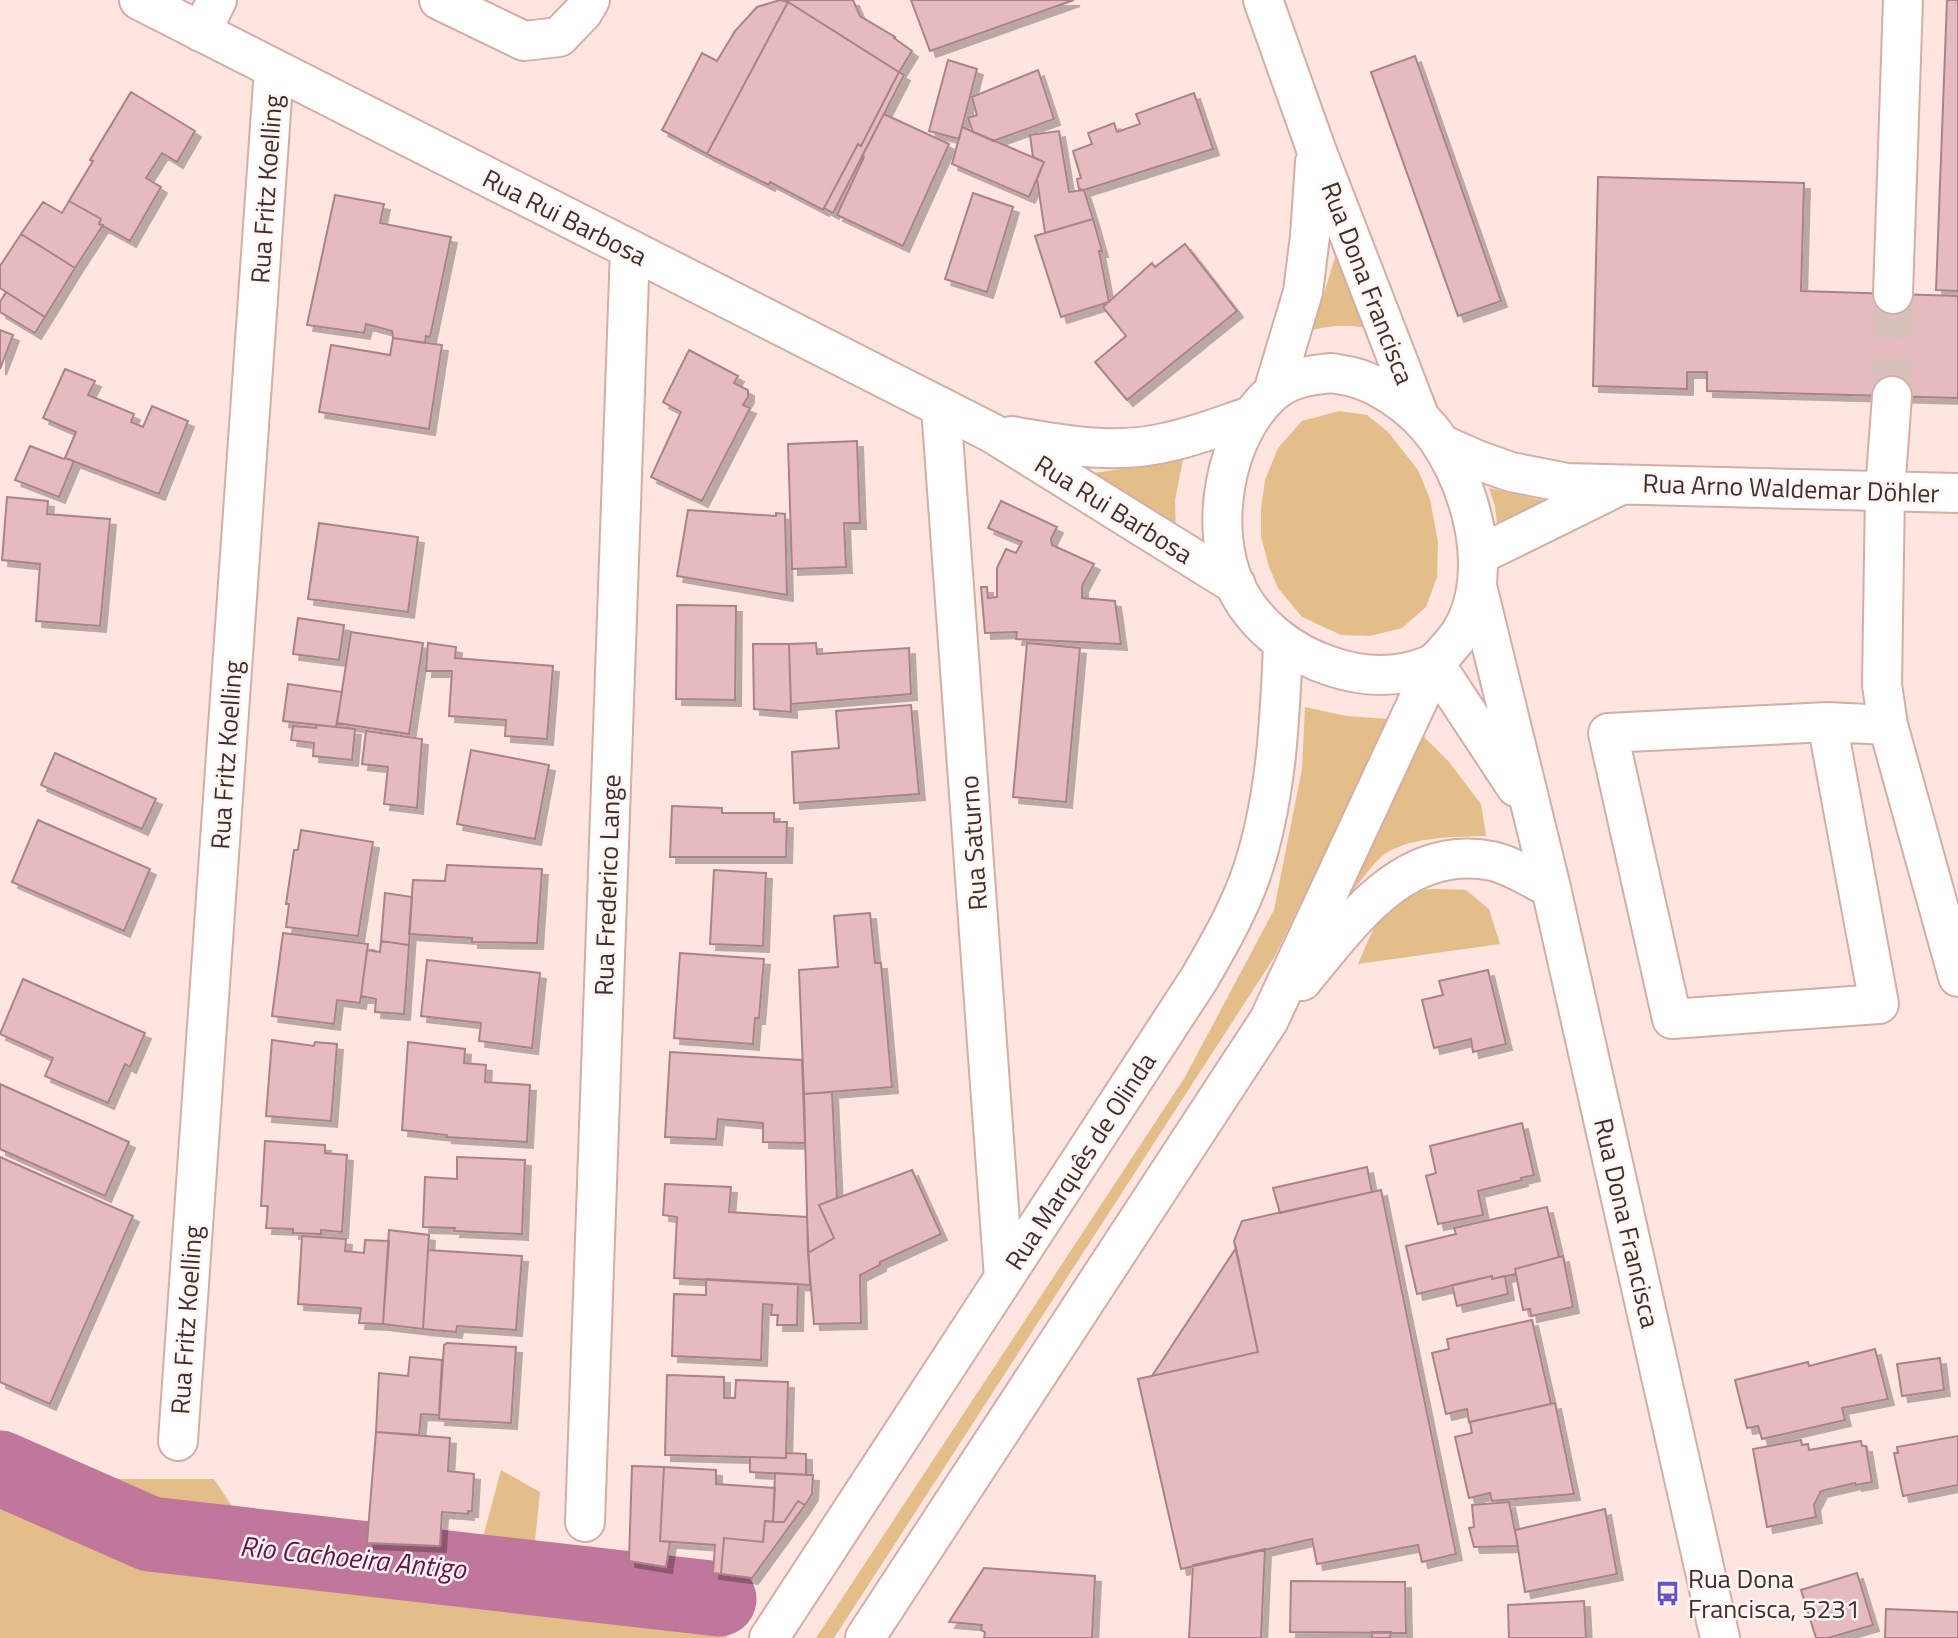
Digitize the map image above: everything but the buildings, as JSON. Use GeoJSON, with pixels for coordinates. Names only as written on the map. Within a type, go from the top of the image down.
{"type":"FeatureCollection","features":[{"type":"Feature","properties":{"kind":"main road","name":"Rua Rui Barbosa"},"geometry":{"type":"LineString","coordinates":[[139,0],[209,16],[274,69],[992,433],[1236,585]]}},
{"type":"Feature","properties":{"kind":"main road"},"geometry":{"type":"LineString","coordinates":[[439,0],[524,41],[559,37],[583,12],[590,0]]}},
{"type":"Feature","properties":{"kind":"main road","name":"Rua Dona Francisca"},"geometry":{"type":"LineString","coordinates":[[1263,0],[1316,149],[1431,432],[1463,484],[1478,572],[1720,1638]]}},
{"type":"Feature","properties":{"kind":"main road"},"geometry":{"type":"LineString","coordinates":[[1893,294],[1903,0]]}},
{"type":"Feature","properties":{"kind":"main road","name":"Rua Fritz Koelling"},"geometry":{"type":"LineString","coordinates":[[178,1441],[274,69]]}},
{"type":"Feature","properties":{"kind":"main road","name":"Rua Dona Francisca"},"geometry":{"type":"LineString","coordinates":[[1236,585],[1221,527],[1224,501],[1234,454],[1262,404],[1303,292],[1316,149]]}},
{"type":"Feature","properties":{"kind":"main road","name":"Rua Frederico Lange"},"geometry":{"type":"LineString","coordinates":[[585,1522],[630,249]]}},
{"type":"Feature","properties":{"kind":"main road","name":"Rua Rui Barbosa"},"geometry":{"type":"LineString","coordinates":[[992,433],[1078,447],[1123,448],[1167,443],[1262,404],[1303,376],[1331,373],[1363,380],[1392,396],[1431,432]]}},
{"type":"Feature","properties":{"kind":"main road"},"geometry":{"type":"LineString","coordinates":[[1892,396],[1885,491],[1882,685],[1888,725],[1958,977]]}},
{"type":"Feature","properties":{"kind":"main road","name":"Rua Saturno"},"geometry":{"type":"LineString","coordinates":[[941,407],[1004,1278]]}},
{"type":"Feature","properties":{"kind":"main road","name":"Rua Arno Waldemar Döhler"},"geometry":{"type":"LineString","coordinates":[[1431,432],[1511,472],[1567,482],[1958,493]]}},
{"type":"Feature","properties":{"kind":"main road","name":"Rua Arno Waldemar Döhler"},"geometry":{"type":"LineString","coordinates":[[1478,572],[1624,484]]}},
{"type":"Feature","properties":{"kind":"main road"},"geometry":{"type":"LineString","coordinates":[[1269,1020],[1434,664],[1461,634],[1478,572]]}},
{"type":"Feature","properties":{"kind":"main road"},"geometry":{"type":"LineString","coordinates":[[1236,585],[1255,615],[1283,643],[1318,662],[1348,672],[1379,676],[1411,673],[1434,664]]}},
{"type":"Feature","properties":{"kind":"main road","name":"Rua Marquês de Olinda"},"geometry":{"type":"LineString","coordinates":[[769,1638],[1199,979],[1229,927],[1249,880],[1265,822],[1279,736],[1283,643]]}},
{"type":"Feature","properties":{"kind":"main road","name":"Rua Dona Francisca"},"geometry":{"type":"LineString","coordinates":[[1434,664],[1531,809]]}},
{"type":"Feature","properties":{"kind":"main road"},"geometry":{"type":"LineString","coordinates":[[1827,722],[1879,1004],[1672,1018],[1608,733],[1827,722],[1888,725]]}},
{"type":"Feature","properties":{"kind":"main road"},"geometry":{"type":"LineString","coordinates":[[865,1638],[1269,1020],[1353,920],[1386,889],[1411,872],[1452,858],[1493,862],[1551,888]]}},
{"type":"Feature","properties":{"kind":"shaded area"},"geometry":{"type":"Polygon","coordinates":[[[1339,244],[1376,330],[1344,326],[1313,330],[1339,244]]]}},
{"type":"Feature","properties":{"kind":"shaded area"},"geometry":{"type":"Polygon","coordinates":[[[1339,411],[1367,415],[1388,432],[1418,470],[1430,499],[1438,542],[1437,577],[1426,607],[1402,628],[1370,636],[1341,635],[1302,617],[1278,588],[1261,536],[1265,480],[1278,448],[1302,421],[1339,411]]]}},
{"type":"Feature","properties":{"kind":"shaded area"},"geometry":{"type":"Polygon","coordinates":[[[1183,460],[1175,500],[1176,536],[1080,475],[1183,460]]]}},
{"type":"Feature","properties":{"kind":"shaded area"},"geometry":{"type":"Polygon","coordinates":[[[1489,488],[1546,501],[1497,524],[1489,488]]]}},
{"type":"Feature","properties":{"kind":"shaded area"},"geometry":{"type":"Polygon","coordinates":[[[1305,707],[1346,716],[1390,719],[1275,956],[834,1638],[816,1638],[1185,1077],[1274,910],[1302,769],[1305,707]]]}},
{"type":"Feature","properties":{"kind":"shaded area"},"geometry":{"type":"Polygon","coordinates":[[[1422,735],[1449,762],[1481,804],[1486,836],[1430,839],[1402,845],[1390,851],[1373,865],[1332,918],[1422,735]]]}},
{"type":"Feature","properties":{"kind":"shaded area"},"geometry":{"type":"Polygon","coordinates":[[[1424,890],[1466,890],[1489,909],[1500,944],[1358,964],[1384,912],[1401,897],[1424,890]]]}},
{"type":"Feature","properties":{"kind":"shaded area"},"geometry":{"type":"Polygon","coordinates":[[[0,1450],[115,1479],[214,1479],[249,1532],[337,1560],[423,1566],[482,1541],[501,1470],[540,1492],[534,1551],[586,1584],[745,1616],[726,1638],[0,1638],[0,1450]]]}},
{"type":"Feature","properties":{"kind":"waterway","name":"Rio Cachoeira Antigo"},"geometry":{"type":"LineString","coordinates":[[0,1468],[150,1534],[719,1599]]}},
{"type":"Feature","properties":{"kind":"tunnel"},"geometry":{"type":"LineString","coordinates":[[1892,396],[1893,294]]}},
{"type":"Feature","properties":{"kind":"place","name":"Rua Dona Francisca, 5231"},"geometry":{"type":"Point","coordinates":[1668,1593]}}]}
